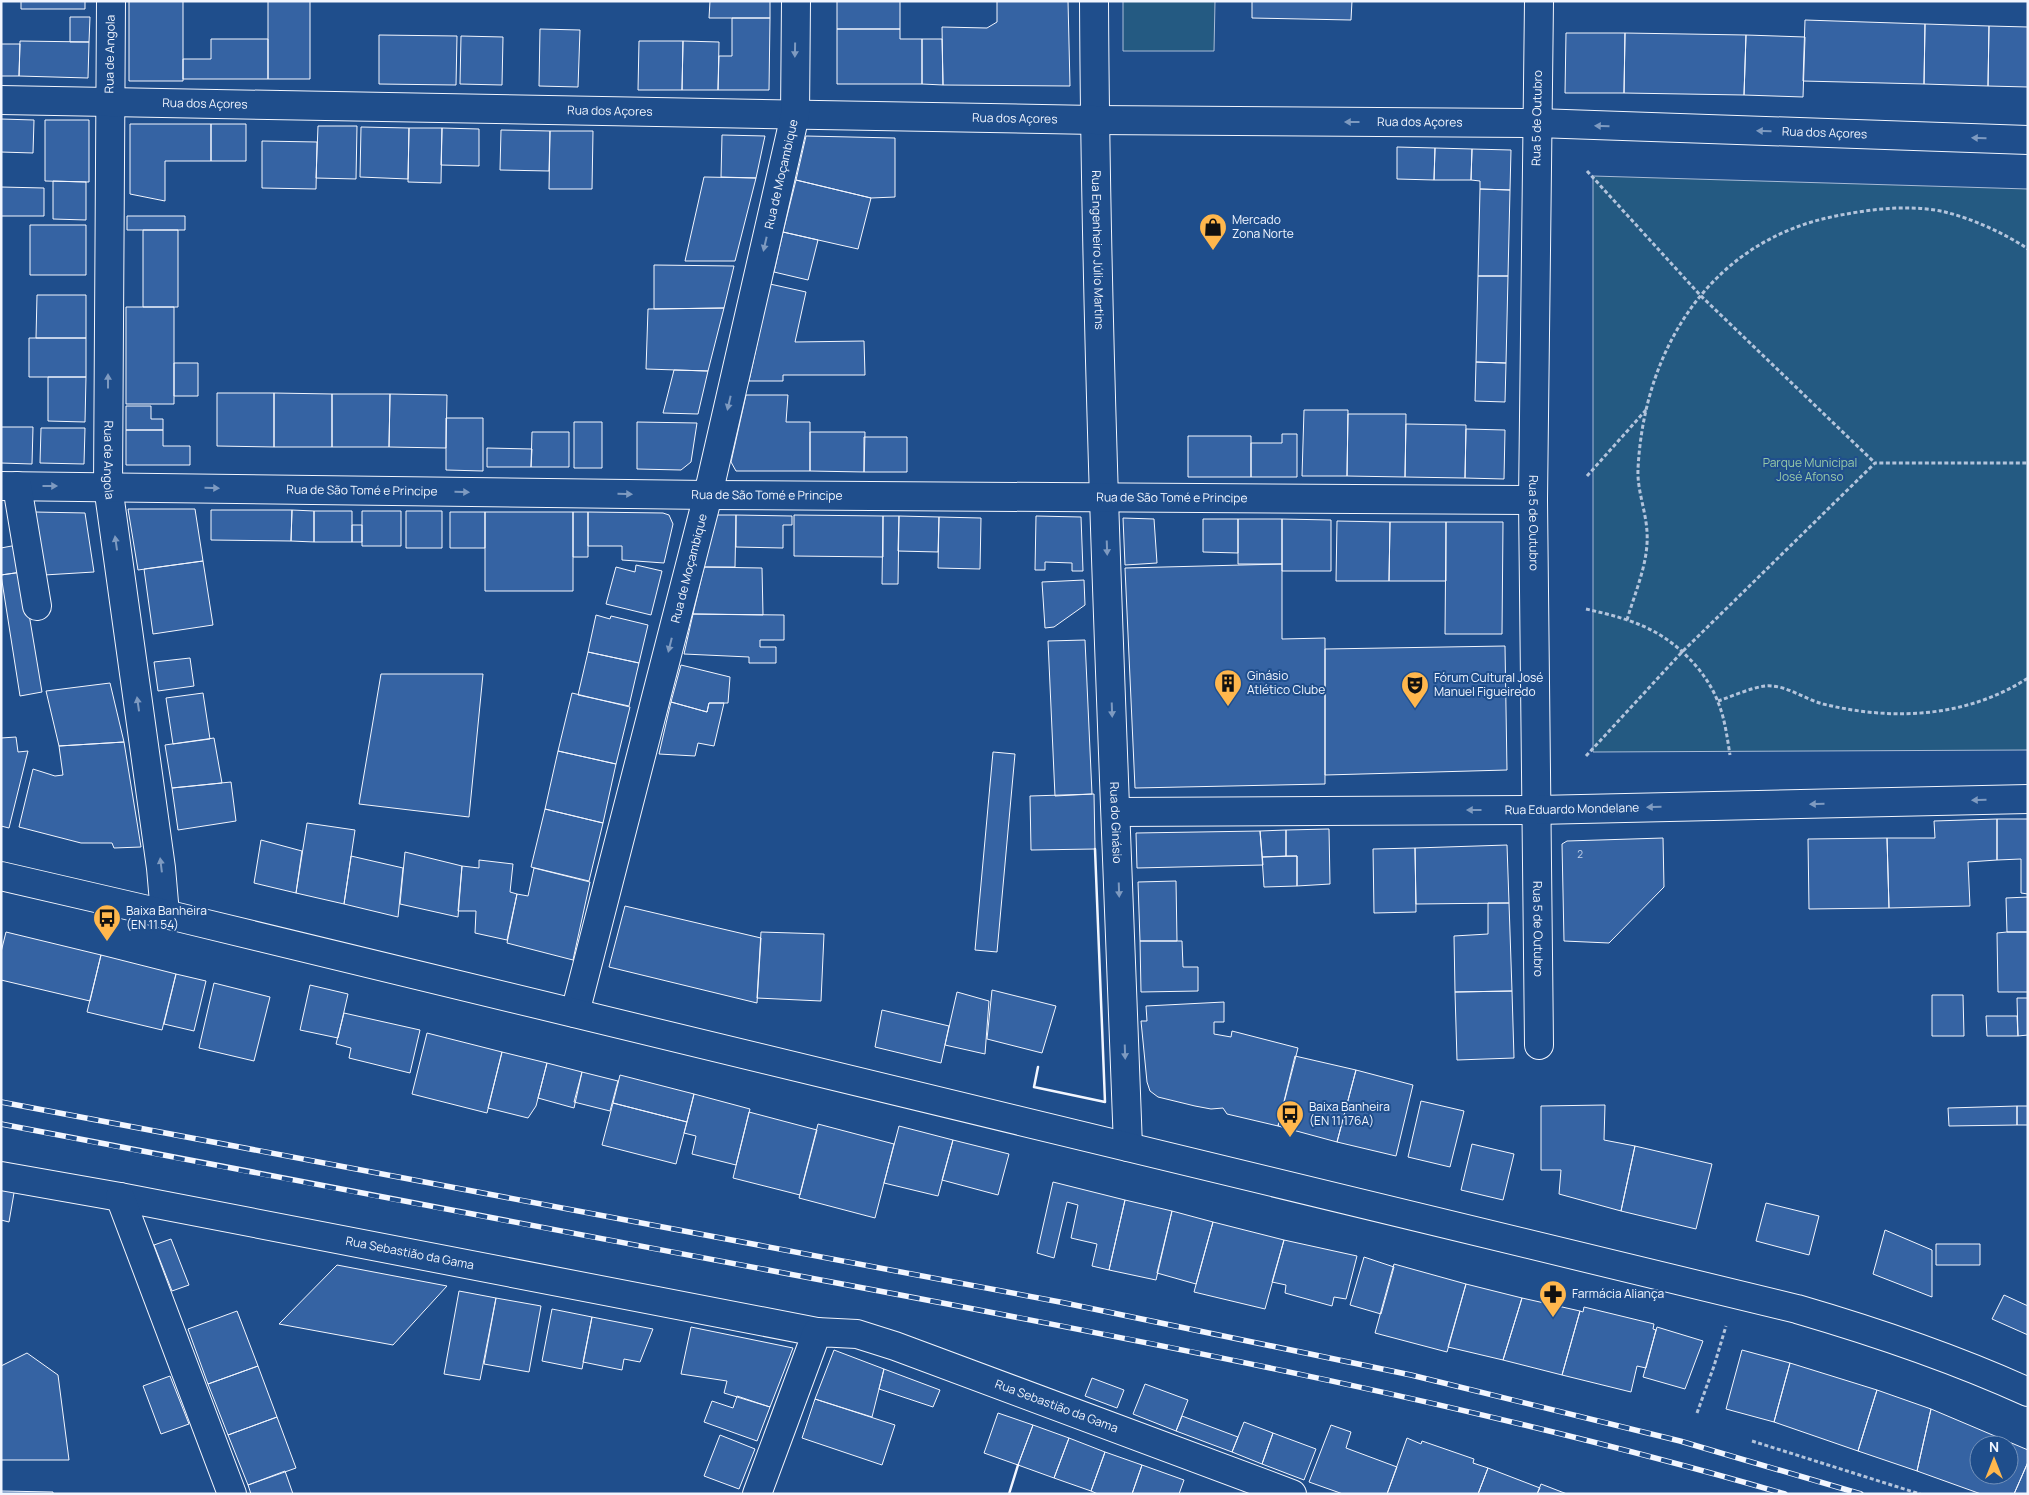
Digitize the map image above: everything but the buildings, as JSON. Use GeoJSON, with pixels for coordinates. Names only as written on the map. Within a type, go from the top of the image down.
{"type":"FeatureCollection","features":[{"type":"Feature","properties":{"kind":"street","name":"Rua de Angola"},"geometry":{"type":"LineString","coordinates":[[111,1],[108,486],[161,868],[165,914]]}},
{"type":"Feature","properties":{"kind":"street","name":"Rua de Moçambique"},"geometry":{"type":"LineString","coordinates":[[575,1013],[708,496],[795,115],[796,1]]}},
{"type":"Feature","properties":{"kind":"street","name":"Rua Engenheiro Júlio Martins"},"geometry":{"type":"LineString","coordinates":[[1094,1],[1095,120],[1105,499]]}},
{"type":"Feature","properties":{"kind":"street","name":"Rua 5 de Outubro"},"geometry":{"type":"LineString","coordinates":[[1539,1],[1532,500],[1539,1045]]}},
{"type":"Feature","properties":{"kind":"street","name":"Rua dos Açores"},"geometry":{"type":"LineString","coordinates":[[1,100],[1095,120],[1537,123],[2028,140]]}},
{"type":"Feature","properties":{"kind":"street","name":"Rua de São Tomé e Principe"},"geometry":{"type":"LineString","coordinates":[[9,486],[708,496],[1532,500]]}},
{"type":"Feature","properties":{"kind":"street"},"geometry":{"type":"LineString","coordinates":[[9,486],[37,606]]}},
{"type":"Feature","properties":{"kind":"street","name":"Rua do Ginásio"},"geometry":{"type":"LineString","coordinates":[[1105,499],[1128,1147]]}},
{"type":"Feature","properties":{"kind":"street","name":"Rua Eduardo Mondelane"},"geometry":{"type":"LineString","coordinates":[[1116,812],[1537,810],[2028,799]]}},
{"type":"Feature","properties":{"kind":"street"},"geometry":{"type":"LineString","coordinates":[[1,876],[1797,1309],[1871,1330],[1984,1372],[2028,1392]]}},
{"type":"Feature","properties":{"kind":"street","name":"Rua Sebastião da Gama"},"geometry":{"type":"LineString","coordinates":[[1,1176],[120,1197],[817,1332],[857,1334],[895,1346],[1292,1494]]}},
{"type":"Feature","properties":{"kind":"street"},"geometry":{"type":"LineString","coordinates":[[120,1197],[232,1494]]}},
{"type":"Feature","properties":{"kind":"street"},"geometry":{"type":"LineString","coordinates":[[757,1494],[817,1332]]}},
{"type":"Feature","properties":{"kind":"path"},"geometry":{"type":"LineString","coordinates":[[1587,171],[1700,295],[1875,463],[2028,463]]}},
{"type":"Feature","properties":{"kind":"path"},"geometry":{"type":"LineString","coordinates":[[1627,620],[1646,550],[1647,532],[1638,470],[1646,410],[1660,361],[1676,329],[1700,295],[1734,261],[1787,230],[1815,220],[1861,211],[1904,209],[1945,212],[1984,226],[2028,249]]}},
{"type":"Feature","properties":{"kind":"path"},"geometry":{"type":"LineString","coordinates":[[1587,476],[1646,410]]}},
{"type":"Feature","properties":{"kind":"path"},"geometry":{"type":"LineString","coordinates":[[1586,756],[1682,652],[1875,463]]}},
{"type":"Feature","properties":{"kind":"path"},"geometry":{"type":"LineString","coordinates":[[1586,609],[1638,624],[1662,636],[1682,652],[1700,672],[1718,701],[1730,755]]}},
{"type":"Feature","properties":{"kind":"path"},"geometry":{"type":"LineString","coordinates":[[1718,701],[1764,686],[1776,686],[1819,702],[1850,710],[1881,714],[1913,714],[1951,709],[1987,698],[2028,678]]}},
{"type":"Feature","properties":{"kind":"path"},"geometry":{"type":"LineString","coordinates":[[1697,1413],[1714,1366],[1735,1294]]}},
{"type":"Feature","properties":{"kind":"path"},"geometry":{"type":"LineString","coordinates":[[1752,1441],[1920,1494]]}},
{"type":"Feature","properties":{"kind":"green space"},"geometry":{"type":"Polygon","coordinates":[[[1123,1],[1215,1],[1214,51],[1123,51],[1123,1]]]}},
{"type":"Feature","properties":{"kind":"green space","name":"Parque Municipal José Afonso"},"geometry":{"type":"Polygon","coordinates":[[[1593,176],[2028,189],[2028,750],[1593,752],[1593,176]]]}},
{"type":"Feature","properties":{"kind":"railway"},"geometry":{"type":"LineString","coordinates":[[1,1102],[1060,1302],[1411,1375],[1680,1441],[1861,1494]]}},
{"type":"Feature","properties":{"kind":"railway"},"geometry":{"type":"LineString","coordinates":[[1,1124],[1218,1357],[1332,1381],[1560,1434],[1785,1494]]}},
{"type":"Feature","properties":{"kind":"wall"},"geometry":{"type":"LineString","coordinates":[[1038,1067],[1034,1087],[1105,1102],[1095,849]]}},
{"type":"Feature","properties":{"kind":"wall"},"geometry":{"type":"LineString","coordinates":[[1009,1494],[1018,1465]]}},
{"type":"Feature","properties":{"kind":"place","name":"Mercado Zona Norte"},"geometry":{"type":"Point","coordinates":[1213,251]}},
{"type":"Feature","properties":{"kind":"place","name":"Ginásio Atlético Clube"},"geometry":{"type":"Point","coordinates":[1228,707]}},
{"type":"Feature","properties":{"kind":"place","name":"Fórum Cultural José Manuel Figueiredo"},"geometry":{"type":"Point","coordinates":[1415,709]}},
{"type":"Feature","properties":{"kind":"place","name":"Baixa Banheira (EN 11 54)"},"geometry":{"type":"Point","coordinates":[107,942]}},
{"type":"Feature","properties":{"kind":"place","name":"Baixa Banheira (EN 11 176A)"},"geometry":{"type":"Point","coordinates":[1290,1138]}},
{"type":"Feature","properties":{"kind":"place","name":"Farmácia Aliança"},"geometry":{"type":"Point","coordinates":[1553,1318]}}]}
